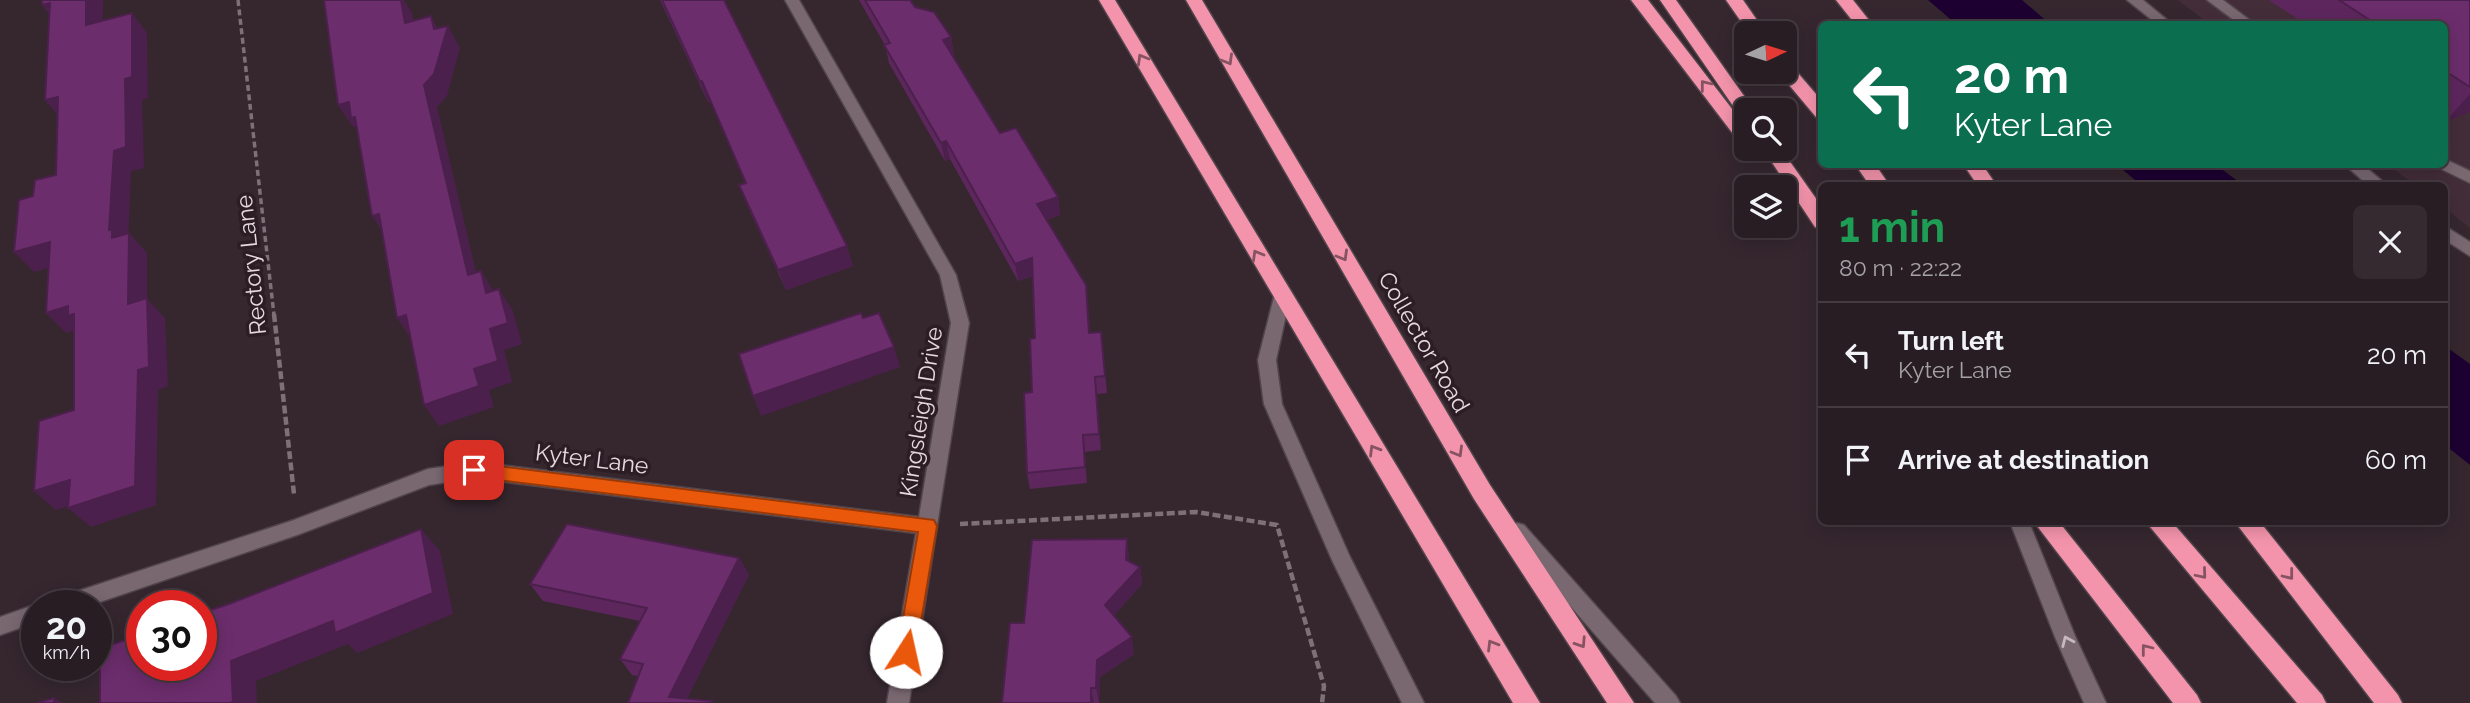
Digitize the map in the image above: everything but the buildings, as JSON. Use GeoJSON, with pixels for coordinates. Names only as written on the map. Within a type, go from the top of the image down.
{"type":"FeatureCollection","features":[{"type":"Feature","properties":{"kind":"highway"},"geometry":{"type":"LineString","coordinates":[[1107,0],[1527,703]]}},
{"type":"Feature","properties":{"kind":"highway","name":"Collector Road"},"geometry":{"type":"LineString","coordinates":[[1194,0],[1482,492],[1621,703]]}},
{"type":"Feature","properties":{"kind":"highway"},"geometry":{"type":"LineString","coordinates":[[1639,0],[1734,123]]}},
{"type":"Feature","properties":{"kind":"highway"},"geometry":{"type":"LineString","coordinates":[[1668,0],[1736,98]]}},
{"type":"Feature","properties":{"kind":"highway"},"geometry":{"type":"LineString","coordinates":[[1734,0],[1749,21]]}},
{"type":"Feature","properties":{"kind":"highway"},"geometry":{"type":"LineString","coordinates":[[1844,0],[1862,21]]}},
{"type":"Feature","properties":{"kind":"highway"},"geometry":{"type":"LineString","coordinates":[[1797,83],[1818,108]]}},
{"type":"Feature","properties":{"kind":"highway"},"geometry":{"type":"LineString","coordinates":[[1763,161],[1774,175]]}},
{"type":"Feature","properties":{"kind":"highway"},"geometry":{"type":"LineString","coordinates":[[1780,161],[1818,216]]}},
{"type":"Feature","properties":{"kind":"highway"},"geometry":{"type":"LineString","coordinates":[[1867,168],[1878,182]]}},
{"type":"Feature","properties":{"kind":"highway"},"geometry":{"type":"LineString","coordinates":[[1797,204],[1818,231]]}},
{"type":"Feature","properties":{"kind":"highway"},"geometry":{"type":"LineString","coordinates":[[2048,525],[2188,703]]}},
{"type":"Feature","properties":{"kind":"highway"},"geometry":{"type":"LineString","coordinates":[[2161,525],[2313,703]]}},
{"type":"Feature","properties":{"kind":"highway"},"geometry":{"type":"LineString","coordinates":[[2249,525],[2389,703]]}},
{"type":"Feature","properties":{"kind":"street","name":"Kingsleigh Drive"},"geometry":{"type":"LineString","coordinates":[[792,0],[948,275],[960,323],[898,703]]}},
{"type":"Feature","properties":{"kind":"street"},"geometry":{"type":"LineString","coordinates":[[2134,0],[2161,21]]}},
{"type":"Feature","properties":{"kind":"street"},"geometry":{"type":"LineString","coordinates":[[2214,0],[2244,21]]}},
{"type":"Feature","properties":{"kind":"street"},"geometry":{"type":"LineString","coordinates":[[2448,166],[2470,178]]}},
{"type":"Feature","properties":{"kind":"street"},"geometry":{"type":"LineString","coordinates":[[2356,168],[2375,182]]}},
{"type":"Feature","properties":{"kind":"street"},"geometry":{"type":"LineString","coordinates":[[2448,234],[2470,250]]}},
{"type":"Feature","properties":{"kind":"street"},"geometry":{"type":"LineString","coordinates":[[1282,297],[1267,360],[1273,404],[1342,560],[1412,703]]}},
{"type":"Feature","properties":{"kind":"street","name":"Kyter Lane"},"geometry":{"type":"LineString","coordinates":[[108,590],[298,527],[428,477],[474,470],[928,526]]}},
{"type":"Feature","properties":{"kind":"street"},"geometry":{"type":"LineString","coordinates":[[1482,492],[1669,703]]}},
{"type":"Feature","properties":{"kind":"street"},"geometry":{"type":"LineString","coordinates":[[2021,525],[2065,637],[2095,703]]}},
{"type":"Feature","properties":{"kind":"street"},"geometry":{"type":"LineString","coordinates":[[0,626],[21,619]]}},
{"type":"Feature","properties":{"kind":"path","name":"Rectory Lane"},"geometry":{"type":"LineString","coordinates":[[238,0],[298,527]]}},
{"type":"Feature","properties":{"kind":"path"},"geometry":{"type":"LineString","coordinates":[[928,526],[1196,512],[1277,525],[1324,687],[1322,703]]}},
{"type":"Feature","properties":{"kind":"shaded area"},"geometry":{"type":"Polygon","coordinates":[[[1928,0],[2022,0],[2046,21],[1952,21],[1928,0]]]}},
{"type":"Feature","properties":{"kind":"shaded area"},"geometry":{"type":"Polygon","coordinates":[[[2178,0],[2470,0],[2470,228],[2448,210],[2448,182],[2411,182],[2392,168],[2448,168],[2448,21],[2205,21],[2178,0]]]}},
{"type":"Feature","properties":{"kind":"shaded area"},"geometry":{"type":"Polygon","coordinates":[[[2121,168],[2220,168],[2239,182],[2137,182],[2121,168]]]}},
{"type":"Feature","properties":{"kind":"shaded area"},"geometry":{"type":"Polygon","coordinates":[[[2448,348],[2470,364],[2470,465],[2448,447],[2448,348]]]}},
{"type":"Feature","properties":{"kind":"route"},"geometry":{"type":"LineString","coordinates":[[474,470],[928,526],[906,652]]}}]}
